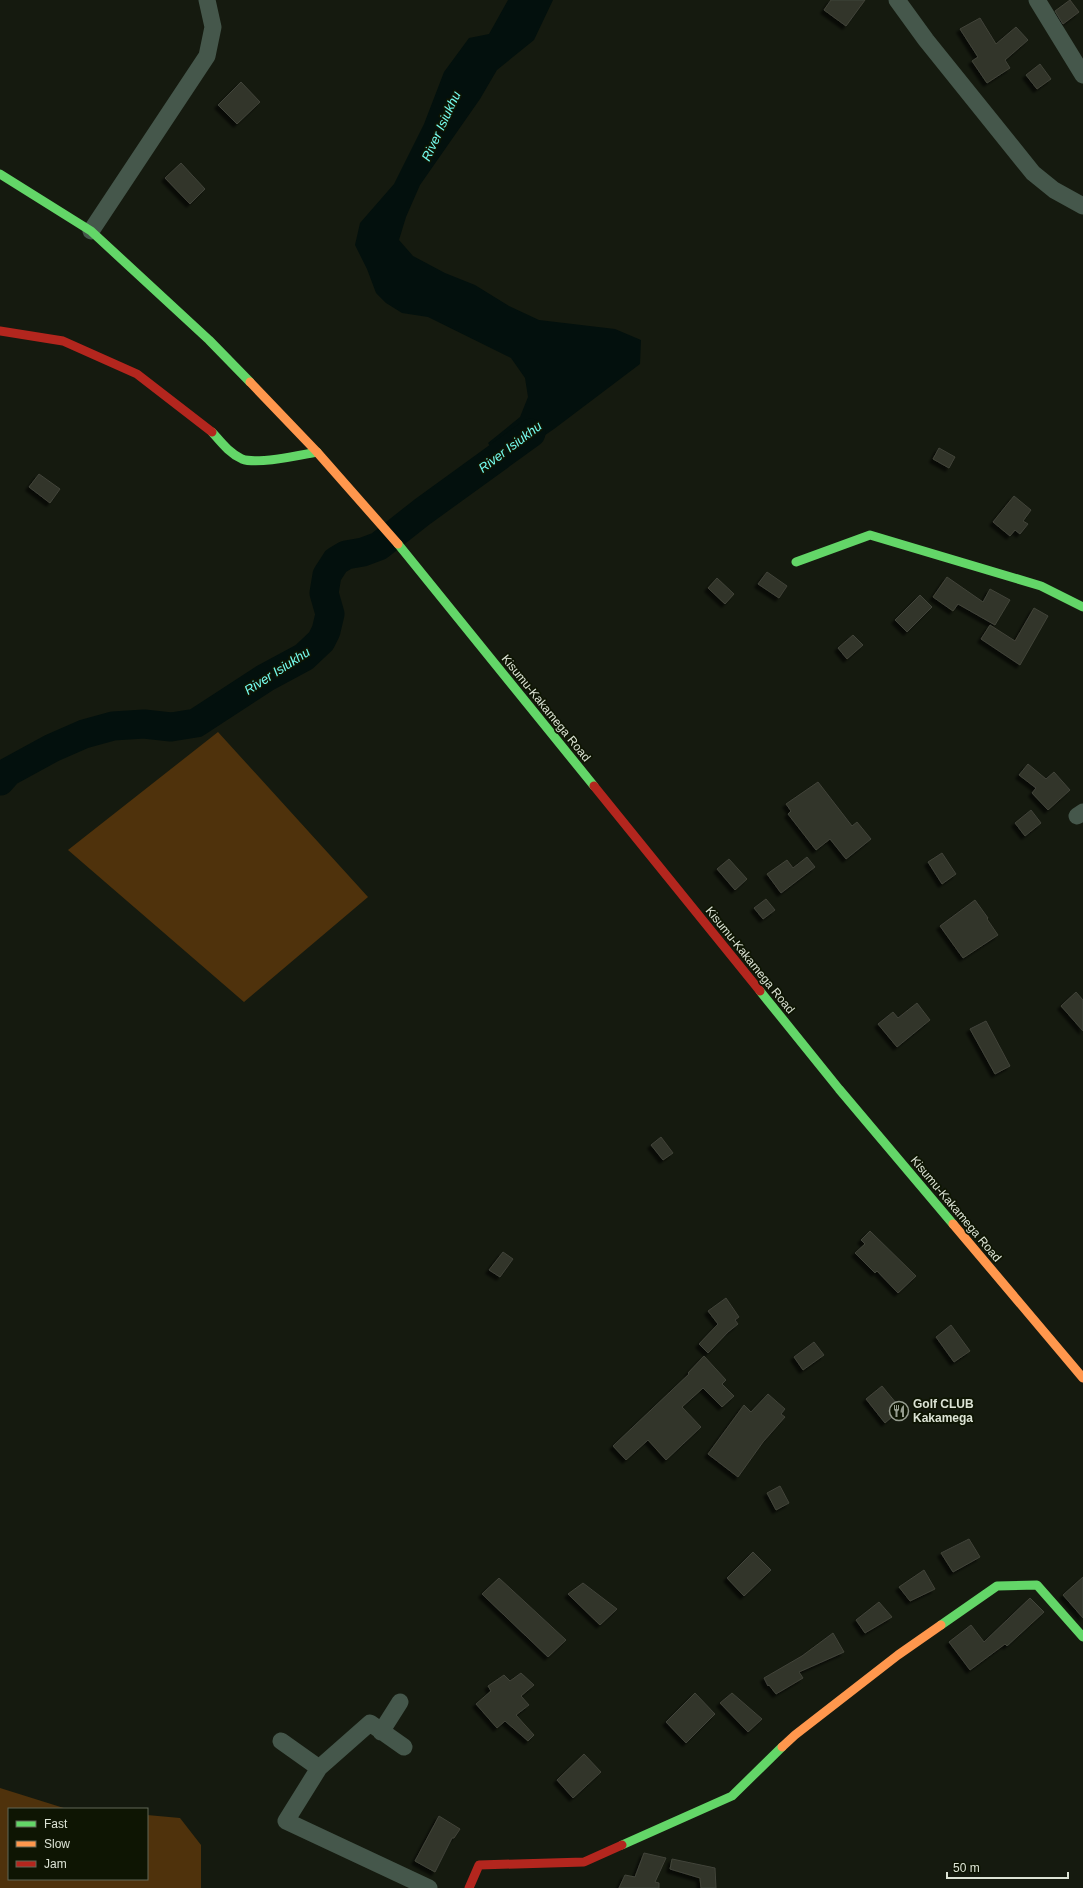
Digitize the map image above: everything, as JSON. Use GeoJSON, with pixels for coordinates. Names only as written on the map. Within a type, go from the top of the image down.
{"type":"FeatureCollection","features":[{"type":"Feature","properties":{"kind":"main road","name":"Kisumu-Kakamega Road"},"geometry":{"type":"LineString","coordinates":[[0,174],[91,231],[209,340],[317,452],[404,551],[839,1089],[1083,1378]]}},
{"type":"Feature","properties":{"kind":"main road"},"geometry":{"type":"LineString","coordinates":[[0,331],[63,341],[137,374],[208,427],[227,449],[243,459],[256,461],[317,452]]}},
{"type":"Feature","properties":{"kind":"main road"},"geometry":{"type":"LineString","coordinates":[[796,562],[870,535],[1040,586],[1083,607]]}},
{"type":"Feature","properties":{"kind":"main road"},"geometry":{"type":"LineString","coordinates":[[469,1888],[479,1865],[584,1862],[732,1796],[801,1730],[898,1654],[997,1586],[1037,1585],[1083,1637]]}},
{"type":"Feature","properties":{"kind":"street"},"geometry":{"type":"LineString","coordinates":[[91,231],[207,56],[213,27],[207,0]]}},
{"type":"Feature","properties":{"kind":"street"},"geometry":{"type":"LineString","coordinates":[[897,0],[926,40],[1033,173],[1054,190],[1083,206]]}},
{"type":"Feature","properties":{"kind":"street"},"geometry":{"type":"LineString","coordinates":[[1037,0],[1083,75]]}},
{"type":"Feature","properties":{"kind":"street"},"geometry":{"type":"LineString","coordinates":[[382,1732],[400,1702]]}},
{"type":"Feature","properties":{"kind":"street"},"geometry":{"type":"LineString","coordinates":[[404,1747],[370,1723],[319,1768],[286,1821],[430,1888]]}},
{"type":"Feature","properties":{"kind":"street"},"geometry":{"type":"LineString","coordinates":[[281,1741],[319,1768]]}},
{"type":"Feature","properties":{"kind":"shaded area"},"geometry":{"type":"Polygon","coordinates":[[[218,732],[368,897],[244,1002],[68,850],[218,732]]]}},
{"type":"Feature","properties":{"kind":"shaded area"},"geometry":{"type":"Polygon","coordinates":[[[0,1788],[64,1808],[8,1808],[8,1880],[148,1880],[148,1815],[180,1818],[201,1845],[201,1888],[0,1888],[0,1788]]]}},
{"type":"Feature","properties":{"kind":"water"},"geometry":{"type":"Polygon","coordinates":[[[508,0],[553,0],[534,40],[497,70],[480,99],[420,185],[406,217],[399,240],[413,256],[445,273],[475,285],[509,306],[539,320],[615,329],[641,340],[640,364],[554,429],[503,464],[488,443],[520,417],[528,397],[525,378],[511,358],[428,317],[402,313],[386,303],[376,293],[367,269],[355,245],[360,223],[394,184],[424,124],[444,72],[469,38],[489,34],[508,0]]]}},
{"type":"Feature","properties":{"kind":"building"},"geometry":{"type":"Polygon","coordinates":[[[831,0],[865,0],[846,26],[824,10],[831,0]]]}},
{"type":"Feature","properties":{"kind":"building"},"geometry":{"type":"Polygon","coordinates":[[[1070,0],[1079,12],[1063,24],[1055,11],[1070,0]]]}},
{"type":"Feature","properties":{"kind":"building"},"geometry":{"type":"Polygon","coordinates":[[[980,18],[996,44],[1016,27],[1028,40],[1005,60],[1010,68],[987,83],[972,61],[978,57],[960,29],[980,18]]]}},
{"type":"Feature","properties":{"kind":"building"},"geometry":{"type":"Polygon","coordinates":[[[1040,64],[1051,79],[1037,89],[1026,75],[1040,64]]]}},
{"type":"Feature","properties":{"kind":"building"},"geometry":{"type":"Polygon","coordinates":[[[241,82],[260,102],[237,124],[218,105],[241,82]]]}},
{"type":"Feature","properties":{"kind":"building"},"geometry":{"type":"Polygon","coordinates":[[[181,163],[205,189],[190,204],[165,178],[181,163]]]}},
{"type":"Feature","properties":{"kind":"building"},"geometry":{"type":"Polygon","coordinates":[[[939,448],[955,457],[949,468],[933,459],[939,448]]]}},
{"type":"Feature","properties":{"kind":"building"},"geometry":{"type":"Polygon","coordinates":[[[39,474],[60,489],[50,503],[29,487],[39,474]]]}},
{"type":"Feature","properties":{"kind":"building"},"geometry":{"type":"Polygon","coordinates":[[[1014,496],[1031,510],[1023,521],[1028,524],[1020,534],[1015,530],[1010,536],[993,522],[1014,496]]]}},
{"type":"Feature","properties":{"kind":"building"},"geometry":{"type":"Polygon","coordinates":[[[767,572],[787,586],[779,598],[758,584],[767,572]]]}},
{"type":"Feature","properties":{"kind":"building"},"geometry":{"type":"Polygon","coordinates":[[[947,577],[983,602],[990,589],[1010,600],[995,625],[958,604],[953,611],[933,597],[947,577]]]}},
{"type":"Feature","properties":{"kind":"building"},"geometry":{"type":"Polygon","coordinates":[[[717,578],[734,594],[725,604],[708,588],[717,578]]]}},
{"type":"Feature","properties":{"kind":"building"},"geometry":{"type":"Polygon","coordinates":[[[920,595],[932,607],[907,632],[895,620],[920,595]]]}},
{"type":"Feature","properties":{"kind":"building"},"geometry":{"type":"Polygon","coordinates":[[[1034,608],[1048,616],[1020,665],[981,639],[990,625],[1015,641],[1034,608]]]}},
{"type":"Feature","properties":{"kind":"building"},"geometry":{"type":"Polygon","coordinates":[[[853,635],[863,645],[847,659],[838,648],[853,635]]]}},
{"type":"Feature","properties":{"kind":"building"},"geometry":{"type":"Polygon","coordinates":[[[1028,764],[1046,779],[1054,772],[1070,790],[1048,810],[1032,793],[1036,788],[1019,775],[1028,764]]]}},
{"type":"Feature","properties":{"kind":"building"},"geometry":{"type":"Polygon","coordinates":[[[818,782],[852,826],[857,822],[871,839],[846,859],[830,839],[816,850],[788,814],[791,811],[786,804],[818,782]]]}},
{"type":"Feature","properties":{"kind":"building"},"geometry":{"type":"Polygon","coordinates":[[[1031,810],[1041,823],[1025,836],[1015,823],[1031,810]]]}},
{"type":"Feature","properties":{"kind":"building"},"geometry":{"type":"Polygon","coordinates":[[[942,853],[956,874],[942,884],[928,862],[942,853]]]}},
{"type":"Feature","properties":{"kind":"building"},"geometry":{"type":"Polygon","coordinates":[[[807,857],[815,867],[781,893],[767,874],[787,860],[793,868],[807,857]]]}},
{"type":"Feature","properties":{"kind":"building"},"geometry":{"type":"Polygon","coordinates":[[[729,859],[747,879],[735,890],[717,869],[729,859]]]}},
{"type":"Feature","properties":{"kind":"building"},"geometry":{"type":"Polygon","coordinates":[[[766,899],[775,910],[763,919],[754,908],[766,899]]]}},
{"type":"Feature","properties":{"kind":"building"},"geometry":{"type":"Polygon","coordinates":[[[975,900],[998,935],[963,958],[940,926],[975,900]]]}},
{"type":"Feature","properties":{"kind":"building"},"geometry":{"type":"Polygon","coordinates":[[[1076,992],[1083,1000],[1083,1031],[1061,1006],[1076,992]]]}},
{"type":"Feature","properties":{"kind":"building"},"geometry":{"type":"Polygon","coordinates":[[[917,1003],[930,1020],[897,1047],[878,1024],[893,1012],[898,1018],[917,1003]]]}},
{"type":"Feature","properties":{"kind":"building"},"geometry":{"type":"Polygon","coordinates":[[[986,1021],[1010,1066],[995,1074],[970,1029],[986,1021]]]}},
{"type":"Feature","properties":{"kind":"building"},"geometry":{"type":"Polygon","coordinates":[[[661,1137],[673,1153],[663,1160],[651,1145],[661,1137]]]}},
{"type":"Feature","properties":{"kind":"building"},"geometry":{"type":"Polygon","coordinates":[[[870,1231],[916,1276],[898,1293],[877,1271],[875,1273],[855,1253],[865,1244],[861,1240],[870,1231]]]}},
{"type":"Feature","properties":{"kind":"building"},"geometry":{"type":"Polygon","coordinates":[[[503,1252],[513,1259],[500,1277],[489,1270],[503,1252]]]}},
{"type":"Feature","properties":{"kind":"building"},"geometry":{"type":"Polygon","coordinates":[[[726,1298],[739,1317],[735,1320],[738,1324],[708,1353],[699,1344],[718,1324],[708,1311],[726,1298]]]}},
{"type":"Feature","properties":{"kind":"building"},"geometry":{"type":"Polygon","coordinates":[[[951,1325],[970,1351],[954,1362],[936,1337],[951,1325]]]}},
{"type":"Feature","properties":{"kind":"building"},"geometry":{"type":"Polygon","coordinates":[[[814,1342],[824,1355],[803,1370],[794,1357],[814,1342]]]}},
{"type":"Feature","properties":{"kind":"building"},"geometry":{"type":"Polygon","coordinates":[[[704,1356],[726,1380],[722,1384],[734,1396],[722,1407],[703,1388],[682,1407],[701,1427],[666,1460],[648,1440],[626,1460],[613,1446],[689,1374],[688,1373],[704,1356]]]}},
{"type":"Feature","properties":{"kind":"building"},"geometry":{"type":"Polygon","coordinates":[[[882,1386],[901,1409],[885,1423],[866,1399],[882,1386]]]}},
{"type":"Feature","properties":{"kind":"building"},"geometry":{"type":"Polygon","coordinates":[[[768,1394],[785,1409],[781,1414],[785,1417],[763,1442],[738,1477],[708,1454],[744,1405],[751,1412],[768,1394]]]}},
{"type":"Feature","properties":{"kind":"building"},"geometry":{"type":"Polygon","coordinates":[[[780,1486],[789,1503],[776,1510],[767,1493],[780,1486]]]}},
{"type":"Feature","properties":{"kind":"building"},"geometry":{"type":"Polygon","coordinates":[[[969,1539],[980,1557],[953,1572],[941,1553],[969,1539]]]}},
{"type":"Feature","properties":{"kind":"building"},"geometry":{"type":"Polygon","coordinates":[[[753,1552],[771,1570],[744,1596],[727,1578],[753,1552]]]}},
{"type":"Feature","properties":{"kind":"building"},"geometry":{"type":"Polygon","coordinates":[[[924,1570],[935,1589],[910,1601],[899,1587],[924,1570]]]}},
{"type":"Feature","properties":{"kind":"building"},"geometry":{"type":"Polygon","coordinates":[[[1083,1577],[1083,1618],[1063,1595],[1083,1577]]]}},
{"type":"Feature","properties":{"kind":"building"},"geometry":{"type":"Polygon","coordinates":[[[499,1578],[566,1640],[548,1657],[482,1594],[499,1578]]]}},
{"type":"Feature","properties":{"kind":"building"},"geometry":{"type":"Polygon","coordinates":[[[583,1583],[617,1609],[600,1625],[568,1594],[583,1583]]]}},
{"type":"Feature","properties":{"kind":"building"},"geometry":{"type":"Polygon","coordinates":[[[1030,1598],[1044,1612],[1007,1646],[1005,1644],[970,1670],[949,1642],[971,1625],[984,1642],[1030,1598]]]}},
{"type":"Feature","properties":{"kind":"building"},"geometry":{"type":"Polygon","coordinates":[[[879,1602],[892,1617],[865,1633],[856,1620],[879,1602]]]}},
{"type":"Feature","properties":{"kind":"building"},"geometry":{"type":"Polygon","coordinates":[[[833,1633],[844,1652],[799,1672],[803,1678],[776,1694],[769,1685],[768,1686],[764,1678],[802,1656],[833,1633]]]}},
{"type":"Feature","properties":{"kind":"building"},"geometry":{"type":"Polygon","coordinates":[[[521,1673],[534,1685],[521,1696],[529,1705],[516,1715],[534,1735],[528,1741],[505,1721],[497,1728],[476,1704],[491,1691],[488,1686],[504,1675],[510,1681],[521,1673]]]}},
{"type":"Feature","properties":{"kind":"building"},"geometry":{"type":"Polygon","coordinates":[[[695,1693],[715,1714],[686,1743],[666,1722],[695,1693]]]}},
{"type":"Feature","properties":{"kind":"building"},"geometry":{"type":"Polygon","coordinates":[[[732,1693],[762,1719],[748,1732],[720,1703],[732,1693]]]}},
{"type":"Feature","properties":{"kind":"building"},"geometry":{"type":"Polygon","coordinates":[[[584,1754],[601,1772],[573,1798],[557,1780],[584,1754]]]}},
{"type":"Feature","properties":{"kind":"building"},"geometry":{"type":"Polygon","coordinates":[[[439,1816],[460,1829],[454,1838],[452,1838],[435,1872],[415,1861],[439,1816]]]}},
{"type":"Feature","properties":{"kind":"building"},"geometry":{"type":"Polygon","coordinates":[[[644,1853],[666,1858],[655,1882],[659,1883],[659,1888],[619,1888],[625,1875],[635,1877],[644,1853]]]}},
{"type":"Feature","properties":{"kind":"building"},"geometry":{"type":"Polygon","coordinates":[[[672,1859],[715,1868],[716,1888],[701,1888],[700,1878],[670,1869],[672,1859]]]}},
{"type":"Feature","properties":{"kind":"waterway","name":"River Isiukhu"},"geometry":{"type":"LineString","coordinates":[[0,781],[8,772],[52,748],[84,734],[113,726],[144,724],[171,727],[196,723],[265,678],[304,657],[321,641],[326,631],[330,614],[324,593],[327,575],[336,561],[346,555],[363,552],[379,546],[422,512],[531,433]]}},
{"type":"Feature","properties":{"kind":"traffic: fast"},"geometry":{"type":"LineString","coordinates":[[0,174],[91,231],[209,340],[250,382]]}},
{"type":"Feature","properties":{"kind":"traffic: fast"},"geometry":{"type":"LineString","coordinates":[[212,432],[233,454],[249,461],[279,459],[317,452]]}},
{"type":"Feature","properties":{"kind":"traffic: fast"},"geometry":{"type":"LineString","coordinates":[[796,562],[870,535],[1041,586],[1083,607]]}},
{"type":"Feature","properties":{"kind":"traffic: fast"},"geometry":{"type":"LineString","coordinates":[[398,544],[594,786]]}},
{"type":"Feature","properties":{"kind":"traffic: fast"},"geometry":{"type":"LineString","coordinates":[[760,991],[839,1089],[953,1224]]}},
{"type":"Feature","properties":{"kind":"traffic: fast"},"geometry":{"type":"LineString","coordinates":[[941,1625],[997,1586],[1037,1585],[1083,1637]]}},
{"type":"Feature","properties":{"kind":"traffic: fast"},"geometry":{"type":"LineString","coordinates":[[622,1845],[732,1796],[782,1747]]}},
{"type":"Feature","properties":{"kind":"traffic: slow"},"geometry":{"type":"LineString","coordinates":[[250,382],[317,452],[398,544]]}},
{"type":"Feature","properties":{"kind":"traffic: slow"},"geometry":{"type":"LineString","coordinates":[[953,1224],[1083,1378]]}},
{"type":"Feature","properties":{"kind":"traffic: slow"},"geometry":{"type":"LineString","coordinates":[[782,1747],[795,1735],[898,1655],[941,1625]]}},
{"type":"Feature","properties":{"kind":"traffic: jam"},"geometry":{"type":"LineString","coordinates":[[0,331],[63,341],[137,374],[212,432]]}},
{"type":"Feature","properties":{"kind":"traffic: jam"},"geometry":{"type":"LineString","coordinates":[[594,786],[760,991]]}},
{"type":"Feature","properties":{"kind":"traffic: jam"},"geometry":{"type":"LineString","coordinates":[[469,1888],[479,1865],[584,1862],[622,1845]]}},
{"type":"Feature","properties":{"kind":"place","name":"Golf CLUB Kakamega"},"geometry":{"type":"Point","coordinates":[899,1411]}}]}
